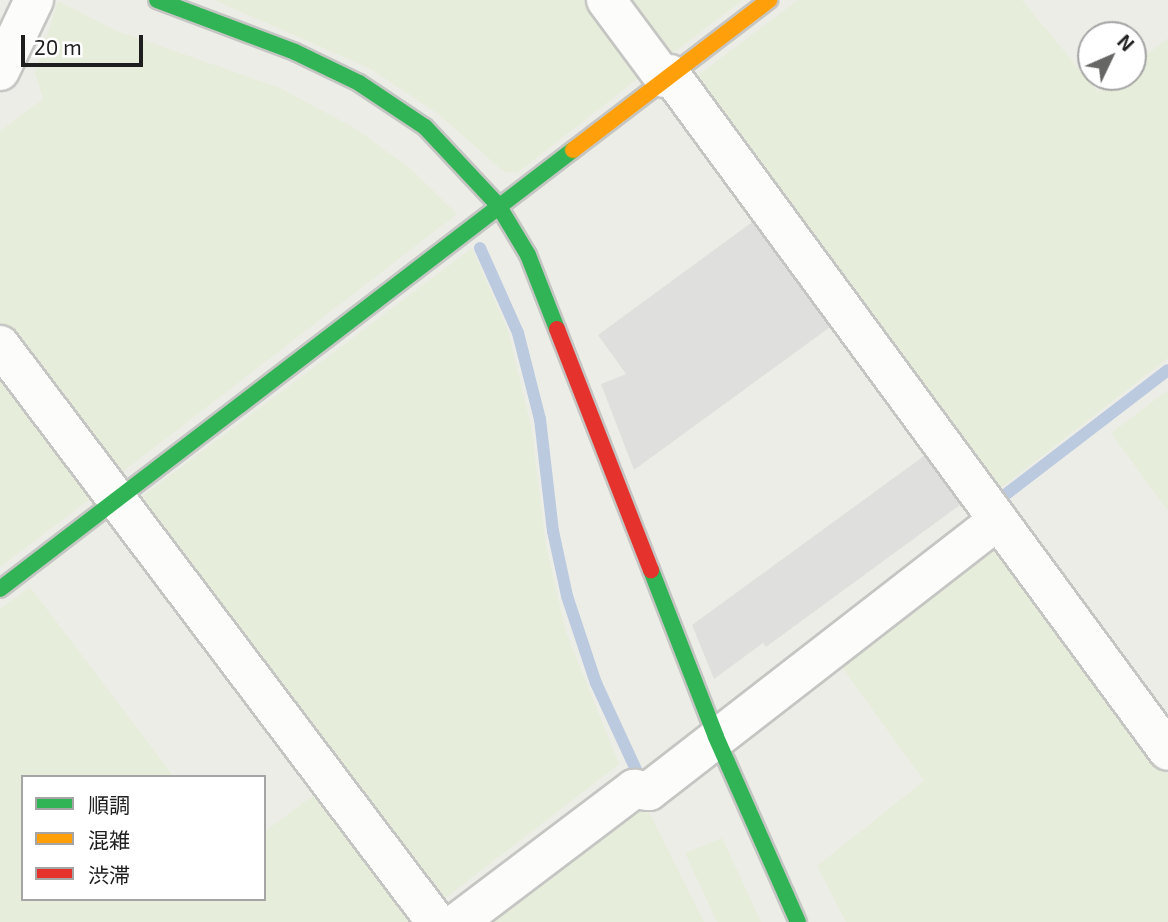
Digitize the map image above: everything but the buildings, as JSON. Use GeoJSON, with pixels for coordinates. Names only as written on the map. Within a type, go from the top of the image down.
{"type":"FeatureCollection","features":[{"type":"Feature","properties":{"kind":"street"},"geometry":{"type":"LineString","coordinates":[[0,71],[34,0]]}},
{"type":"Feature","properties":{"kind":"street"},"geometry":{"type":"LineString","coordinates":[[157,0],[295,52],[359,83],[425,127],[498,205],[528,255],[716,737],[797,922]]}},
{"type":"Feature","properties":{"kind":"street"},"geometry":{"type":"LineString","coordinates":[[606,0],[667,76],[1168,751]]}},
{"type":"Feature","properties":{"kind":"street"},"geometry":{"type":"LineString","coordinates":[[0,589],[769,0]]}},
{"type":"Feature","properties":{"kind":"street"},"geometry":{"type":"LineString","coordinates":[[0,345],[436,922]]}},
{"type":"Feature","properties":{"kind":"street"},"geometry":{"type":"LineString","coordinates":[[458,922],[634,789],[649,791],[998,520]]}},
{"type":"Feature","properties":{"kind":"green space"},"geometry":{"type":"Polygon","coordinates":[[[214,0],[591,0],[640,77],[517,173],[503,171],[437,113],[369,68],[214,0]]]}},
{"type":"Feature","properties":{"kind":"green space"},"geometry":{"type":"Polygon","coordinates":[[[622,0],[743,0],[673,53],[662,53],[622,0]]]}},
{"type":"Feature","properties":{"kind":"green space"},"geometry":{"type":"Polygon","coordinates":[[[798,0],[1022,0],[1077,67],[1077,91],[1147,91],[1147,54],[1168,38],[1168,358],[994,493],[694,78],[798,0]]]}},
{"type":"Feature","properties":{"kind":"green space"},"geometry":{"type":"Polygon","coordinates":[[[58,1],[117,31],[280,88],[356,129],[412,170],[457,214],[120,474],[0,329],[0,131],[43,99],[35,73],[58,1]]]}},
{"type":"Feature","properties":{"kind":"green space"},"geometry":{"type":"Polygon","coordinates":[[[472,248],[508,331],[531,426],[546,546],[566,632],[619,764],[439,903],[140,498],[472,248]]]}},
{"type":"Feature","properties":{"kind":"green space"},"geometry":{"type":"Polygon","coordinates":[[[0,368],[91,487],[90,499],[0,567],[0,368]]]}},
{"type":"Feature","properties":{"kind":"green space"},"geometry":{"type":"Polygon","coordinates":[[[1168,390],[1168,511],[1111,433],[1168,390]]]}},
{"type":"Feature","properties":{"kind":"green space"},"geometry":{"type":"Polygon","coordinates":[[[997,540],[1168,775],[1168,922],[846,922],[817,866],[924,781],[837,660],[997,540]]]}},
{"type":"Feature","properties":{"kind":"green space"},"geometry":{"type":"Polygon","coordinates":[[[30,587],[172,775],[21,775],[21,901],[266,901],[266,831],[322,789],[415,922],[0,922],[0,609],[30,587]]]}},
{"type":"Feature","properties":{"kind":"green space"},"geometry":{"type":"Polygon","coordinates":[[[645,804],[704,922],[489,922],[645,804]]]}},
{"type":"Feature","properties":{"kind":"green space"},"geometry":{"type":"Polygon","coordinates":[[[722,838],[761,922],[717,922],[685,853],[722,838]]]}},
{"type":"Feature","properties":{"kind":"shaded area"},"geometry":{"type":"Polygon","coordinates":[[[759,217],[837,322],[634,470],[601,384],[626,374],[598,335],[759,217]]]}},
{"type":"Feature","properties":{"kind":"shaded area"},"geometry":{"type":"Polygon","coordinates":[[[928,453],[964,502],[766,647],[763,643],[714,679],[692,625],[928,453]]]}},
{"type":"Feature","properties":{"kind":"waterway"},"geometry":{"type":"LineString","coordinates":[[480,248],[518,333],[540,419],[553,531],[567,596],[596,683],[639,776]]}},
{"type":"Feature","properties":{"kind":"waterway"},"geometry":{"type":"LineString","coordinates":[[1001,498],[1168,370]]}},
{"type":"Feature","properties":{"kind":"traffic: fast"},"geometry":{"type":"LineString","coordinates":[[157,0],[295,52],[359,83],[425,127],[498,205],[528,255],[557,329]]}},
{"type":"Feature","properties":{"kind":"traffic: fast"},"geometry":{"type":"LineString","coordinates":[[0,589],[573,150]]}},
{"type":"Feature","properties":{"kind":"traffic: fast"},"geometry":{"type":"LineString","coordinates":[[651,570],[716,737],[798,922]]}},
{"type":"Feature","properties":{"kind":"traffic: slow"},"geometry":{"type":"LineString","coordinates":[[573,150],[769,0]]}},
{"type":"Feature","properties":{"kind":"traffic: jam"},"geometry":{"type":"LineString","coordinates":[[557,329],[651,570]]}}]}
